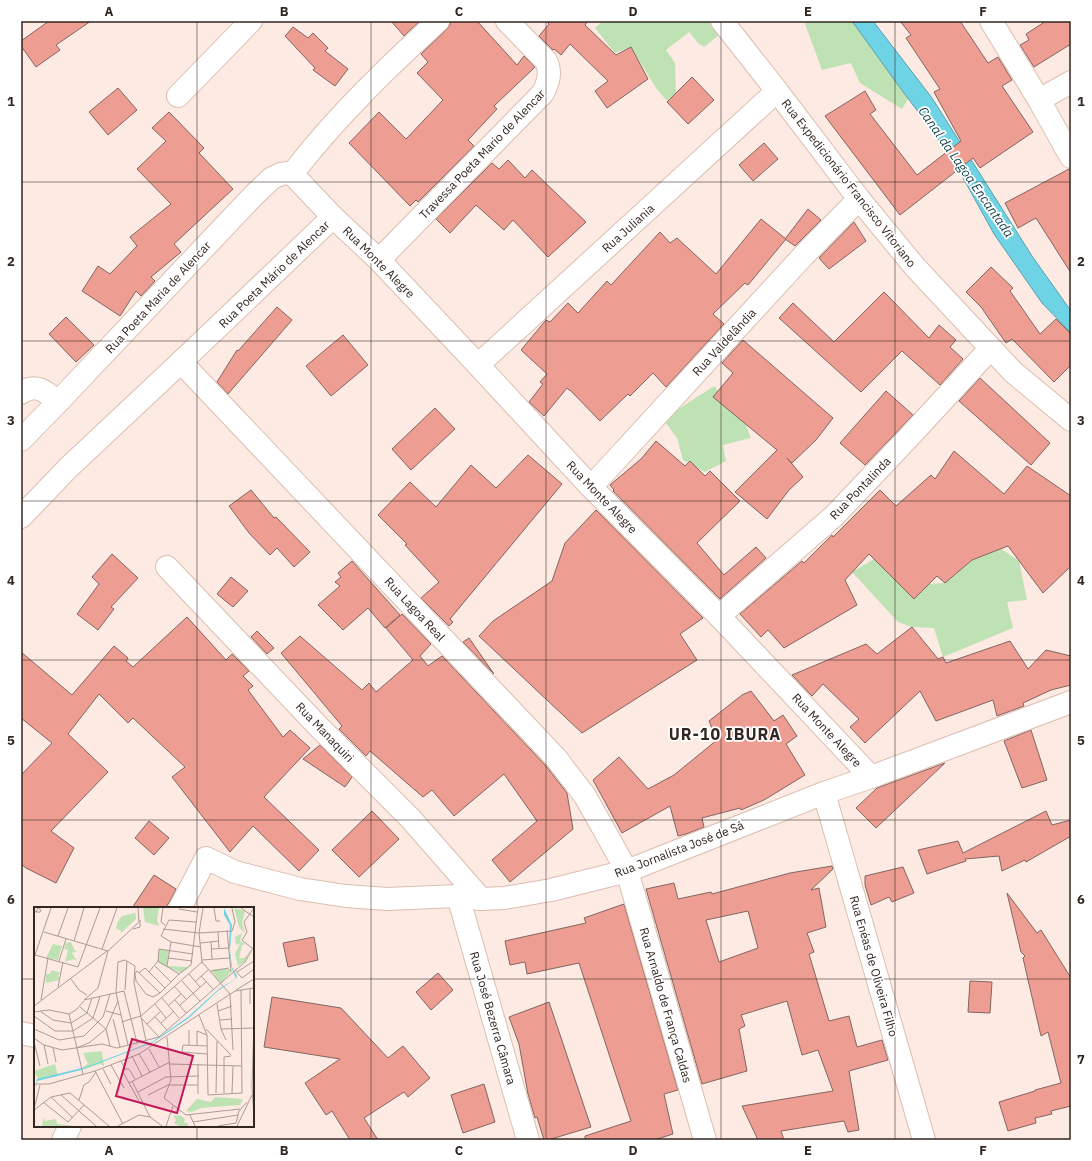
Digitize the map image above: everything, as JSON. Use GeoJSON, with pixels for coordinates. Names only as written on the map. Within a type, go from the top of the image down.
{"type":"FeatureCollection","features":[{"type":"Feature","properties":{"kind":"street"},"geometry":{"type":"LineString","coordinates":[[178,96],[251,21]]}},
{"type":"Feature","properties":{"kind":"street"},"geometry":{"type":"LineString","coordinates":[[295,172],[316,144],[350,106],[401,55],[438,21]]}},
{"type":"Feature","properties":{"kind":"street","name":"Rua Expedicionário Francisco Vitoriano"},"geometry":{"type":"LineString","coordinates":[[722,21],[859,199],[915,267],[1013,372],[1071,420]]}},
{"type":"Feature","properties":{"kind":"street"},"geometry":{"type":"LineString","coordinates":[[991,21],[1071,157]]}},
{"type":"Feature","properties":{"kind":"street","name":"Travessa Poeta Mario de Alencar"},"geometry":{"type":"LineString","coordinates":[[379,260],[543,94],[548,84],[549,66],[510,22]]}},
{"type":"Feature","properties":{"kind":"street"},"geometry":{"type":"LineString","coordinates":[[1038,100],[1071,82]]}},
{"type":"Feature","properties":{"kind":"street","name":"Rua Juliania"},"geometry":{"type":"LineString","coordinates":[[478,365],[777,91]]}},
{"type":"Feature","properties":{"kind":"street","name":"Rua Poeta Mário de Alencar"},"geometry":{"type":"LineString","coordinates":[[21,517],[69,467],[333,217],[296,178],[295,172]]}},
{"type":"Feature","properties":{"kind":"street","name":"Rua Poeta Maria de Alencar"},"geometry":{"type":"LineString","coordinates":[[24,436],[58,402],[254,194],[272,178],[281,174],[295,172]]}},
{"type":"Feature","properties":{"kind":"street","name":"Rua Valdelândia"},"geometry":{"type":"LineString","coordinates":[[591,487],[804,255],[859,199]]}},
{"type":"Feature","properties":{"kind":"street","name":"Rua Monte Alegre"},"geometry":{"type":"LineString","coordinates":[[333,217],[379,260],[591,487],[719,616],[871,777]]}},
{"type":"Feature","properties":{"kind":"street","name":"Rua Pontalinda"},"geometry":{"type":"LineString","coordinates":[[719,616],[834,516],[904,443],[990,349]]}},
{"type":"Feature","properties":{"kind":"street","name":"Rua Lagoa Real"},"geometry":{"type":"LineString","coordinates":[[181,362],[556,758],[585,796],[627,871]]}},
{"type":"Feature","properties":{"kind":"street"},"geometry":{"type":"LineString","coordinates":[[21,394],[26,389],[35,388],[42,390],[58,402]]}},
{"type":"Feature","properties":{"kind":"street","name":"Rua Manaquiri"},"geometry":{"type":"LineString","coordinates":[[167,567],[318,725],[410,818],[481,899]]}},
{"type":"Feature","properties":{"kind":"street","name":"Rua Jornalista José de Sá"},"geometry":{"type":"LineString","coordinates":[[181,907],[206,858],[234,872],[300,889],[346,896],[387,899],[458,896],[481,899],[504,898],[551,890],[627,871],[824,793],[871,777],[1071,702]]}},
{"type":"Feature","properties":{"kind":"street","name":"Rua Enéas de Oliveira Filho"},"geometry":{"type":"LineString","coordinates":[[824,793],[924,1140]]}},
{"type":"Feature","properties":{"kind":"street","name":"Rua Arnaldo de França Caldas"},"geometry":{"type":"LineString","coordinates":[[627,871],[705,1140]]}},
{"type":"Feature","properties":{"kind":"street","name":"Rua José Bezerra Câmara"},"geometry":{"type":"LineString","coordinates":[[458,896],[528,1140]]}},
{"type":"Feature","properties":{"kind":"street"},"geometry":{"type":"LineString","coordinates":[[21,1033],[34,1036]]}},
{"type":"Feature","properties":{"kind":"street"},"geometry":{"type":"LineString","coordinates":[[63,1140],[70,1127]]}},
{"type":"Feature","properties":{"kind":"green space"},"geometry":{"type":"Polygon","coordinates":[[[603,21],[716,21],[724,31],[704,47],[699,44],[689,32],[666,50],[675,63],[676,93],[667,101],[656,88],[631,47],[615,53],[595,28],[603,21]]]}},
{"type":"Feature","properties":{"kind":"green space"},"geometry":{"type":"Polygon","coordinates":[[[804,21],[852,21],[908,99],[902,109],[860,83],[851,63],[822,70],[804,21]]]}},
{"type":"Feature","properties":{"kind":"green space"},"geometry":{"type":"Polygon","coordinates":[[[714,386],[743,418],[751,438],[723,445],[726,461],[705,472],[683,460],[677,438],[663,419],[714,386]]]}},
{"type":"Feature","properties":{"kind":"green space"},"geometry":{"type":"Polygon","coordinates":[[[1001,549],[1019,561],[1027,600],[1007,602],[1013,628],[943,657],[934,628],[912,627],[898,622],[852,572],[874,559],[914,599],[928,584],[945,583],[972,560],[1001,549]]]}},
{"type":"Feature","properties":{"kind":"water","name":"Canal da Lagoa Encantada"},"geometry":{"type":"Polygon","coordinates":[[[852,21],[873,21],[932,98],[1032,256],[1071,311],[1071,333],[1042,303],[994,234],[962,176],[931,129],[852,21]]]}},
{"type":"Feature","properties":{"kind":"building"},"geometry":{"type":"Polygon","coordinates":[[[49,21],[91,21],[56,45],[60,50],[36,67],[21,46],[21,41],[49,21]]]}},
{"type":"Feature","properties":{"kind":"building"},"geometry":{"type":"Polygon","coordinates":[[[391,21],[420,21],[404,36],[391,21]]]}},
{"type":"Feature","properties":{"kind":"building"},"geometry":{"type":"Polygon","coordinates":[[[450,21],[477,21],[517,65],[524,56],[535,67],[494,106],[497,109],[468,140],[474,146],[418,202],[416,200],[410,206],[349,143],[379,112],[406,139],[443,100],[417,73],[428,62],[421,54],[446,30],[450,25],[450,21]]]}},
{"type":"Feature","properties":{"kind":"building"},"geometry":{"type":"Polygon","coordinates":[[[546,21],[588,21],[585,25],[616,55],[631,47],[648,79],[607,108],[595,91],[608,81],[570,44],[561,55],[554,49],[553,50],[539,36],[549,24],[546,21]]]}},
{"type":"Feature","properties":{"kind":"building"},"geometry":{"type":"Polygon","coordinates":[[[900,21],[960,21],[988,63],[998,57],[1012,80],[1002,86],[1033,132],[980,168],[973,158],[900,215],[825,116],[865,91],[876,110],[870,114],[917,175],[961,141],[934,92],[940,89],[906,38],[911,35],[900,21]]]}},
{"type":"Feature","properties":{"kind":"building"},"geometry":{"type":"Polygon","coordinates":[[[1046,21],[1071,21],[1071,44],[1034,67],[1020,45],[1029,40],[1026,34],[1046,21]]]}},
{"type":"Feature","properties":{"kind":"building"},"geometry":{"type":"Polygon","coordinates":[[[293,27],[308,38],[313,33],[328,48],[325,51],[348,69],[335,86],[313,70],[315,68],[285,36],[293,27]]]}},
{"type":"Feature","properties":{"kind":"building"},"geometry":{"type":"Polygon","coordinates":[[[692,77],[714,100],[688,124],[667,102],[692,77]]]}},
{"type":"Feature","properties":{"kind":"building"},"geometry":{"type":"Polygon","coordinates":[[[118,88],[137,110],[108,135],[89,112],[118,88]]]}},
{"type":"Feature","properties":{"kind":"building"},"geometry":{"type":"Polygon","coordinates":[[[169,112],[204,148],[199,153],[233,189],[174,244],[181,252],[151,277],[155,281],[141,296],[136,291],[120,316],[82,291],[98,266],[110,274],[137,246],[130,237],[171,204],[137,169],[166,141],[152,128],[169,112]]]}},
{"type":"Feature","properties":{"kind":"building"},"geometry":{"type":"Polygon","coordinates":[[[764,143],[778,159],[753,181],[739,165],[764,143]]]}},
{"type":"Feature","properties":{"kind":"building"},"geometry":{"type":"Polygon","coordinates":[[[508,160],[525,178],[532,170],[586,222],[548,257],[513,220],[504,230],[476,205],[450,233],[436,219],[492,163],[499,169],[508,160]]]}},
{"type":"Feature","properties":{"kind":"building"},"geometry":{"type":"Polygon","coordinates":[[[1071,169],[1071,273],[1036,218],[1018,228],[1005,203],[1071,169]]]}},
{"type":"Feature","properties":{"kind":"building"},"geometry":{"type":"Polygon","coordinates":[[[808,209],[821,220],[795,246],[785,239],[808,209]]]}},
{"type":"Feature","properties":{"kind":"building"},"geometry":{"type":"Polygon","coordinates":[[[761,219],[786,239],[748,285],[745,283],[713,314],[724,324],[666,387],[653,373],[630,396],[628,394],[600,421],[567,388],[544,416],[529,402],[543,384],[540,382],[547,374],[521,350],[546,320],[550,322],[568,303],[578,313],[607,281],[611,285],[660,232],[670,243],[677,238],[716,274],[761,219]]]}},
{"type":"Feature","properties":{"kind":"building"},"geometry":{"type":"Polygon","coordinates":[[[854,222],[866,241],[829,269],[819,258],[854,222]]]}},
{"type":"Feature","properties":{"kind":"building"},"geometry":{"type":"Polygon","coordinates":[[[991,267],[1013,288],[1010,291],[1040,334],[1056,319],[1071,334],[1071,365],[1054,382],[1012,339],[1006,343],[981,307],[966,292],[991,267]]]}},
{"type":"Feature","properties":{"kind":"building"},"geometry":{"type":"Polygon","coordinates":[[[884,292],[929,338],[939,325],[956,340],[950,347],[963,359],[940,385],[902,351],[861,392],[779,318],[793,303],[834,342],[884,292]]]}},
{"type":"Feature","properties":{"kind":"building"},"geometry":{"type":"Polygon","coordinates":[[[277,307],[292,320],[228,394],[217,382],[237,350],[238,351],[277,307]]]}},
{"type":"Feature","properties":{"kind":"building"},"geometry":{"type":"Polygon","coordinates":[[[66,317],[94,345],[76,362],[49,334],[66,317]]]}},
{"type":"Feature","properties":{"kind":"building"},"geometry":{"type":"Polygon","coordinates":[[[343,335],[368,365],[331,396],[306,366],[343,335]]]}},
{"type":"Feature","properties":{"kind":"building"},"geometry":{"type":"Polygon","coordinates":[[[743,340],[833,418],[816,440],[792,463],[787,458],[803,477],[789,490],[767,519],[735,492],[777,450],[713,397],[733,373],[722,363],[743,340]]]}},
{"type":"Feature","properties":{"kind":"building"},"geometry":{"type":"Polygon","coordinates":[[[980,378],[1050,443],[1031,465],[959,401],[980,378]]]}},
{"type":"Feature","properties":{"kind":"building"},"geometry":{"type":"Polygon","coordinates":[[[886,391],[913,415],[865,465],[840,443],[886,391]]]}},
{"type":"Feature","properties":{"kind":"building"},"geometry":{"type":"Polygon","coordinates":[[[435,408],[455,429],[411,470],[392,449],[435,408]]]}},
{"type":"Feature","properties":{"kind":"building"},"geometry":{"type":"Polygon","coordinates":[[[656,441],[685,466],[690,461],[705,476],[710,471],[740,501],[697,543],[724,575],[756,547],[766,558],[720,599],[613,491],[614,490],[610,485],[641,459],[656,441]]]}},
{"type":"Feature","properties":{"kind":"building"},"geometry":{"type":"Polygon","coordinates":[[[954,451],[1004,494],[1027,466],[1071,496],[1071,566],[1043,593],[1008,546],[972,560],[945,583],[937,576],[914,599],[869,554],[845,580],[857,605],[784,648],[768,630],[761,637],[740,614],[802,561],[804,563],[832,535],[833,537],[880,490],[896,506],[931,475],[935,479],[954,451]]]}},
{"type":"Feature","properties":{"kind":"building"},"geometry":{"type":"Polygon","coordinates":[[[528,455],[562,484],[450,619],[453,622],[449,626],[421,598],[439,582],[405,545],[407,544],[378,515],[410,482],[436,507],[471,465],[496,488],[528,455]]]}},
{"type":"Feature","properties":{"kind":"building"},"geometry":{"type":"Polygon","coordinates":[[[251,490],[274,518],[276,517],[310,552],[294,567],[277,548],[270,555],[249,533],[229,506],[251,490]]]}},
{"type":"Feature","properties":{"kind":"building"},"geometry":{"type":"Polygon","coordinates":[[[596,510],[703,618],[680,634],[697,660],[582,733],[479,636],[493,621],[552,581],[565,543],[596,510]]]}},
{"type":"Feature","properties":{"kind":"building"},"geometry":{"type":"Polygon","coordinates":[[[112,554],[138,578],[111,607],[114,609],[98,630],[77,614],[99,584],[92,577],[112,554]]]}},
{"type":"Feature","properties":{"kind":"building"},"geometry":{"type":"Polygon","coordinates":[[[352,561],[400,615],[385,628],[368,608],[343,630],[318,605],[340,586],[335,582],[341,577],[338,573],[352,561]]]}},
{"type":"Feature","properties":{"kind":"building"},"geometry":{"type":"Polygon","coordinates":[[[231,577],[248,591],[233,607],[217,594],[231,577]]]}},
{"type":"Feature","properties":{"kind":"building"},"geometry":{"type":"Polygon","coordinates":[[[402,614],[431,644],[420,656],[428,666],[442,656],[546,766],[567,793],[573,829],[510,882],[492,860],[537,821],[504,774],[454,816],[432,790],[423,797],[370,751],[366,756],[339,729],[342,726],[281,653],[300,636],[362,690],[369,683],[376,692],[413,660],[386,628],[402,614]]]}},
{"type":"Feature","properties":{"kind":"building"},"geometry":{"type":"Polygon","coordinates":[[[187,617],[226,660],[232,654],[249,671],[243,676],[253,686],[248,690],[283,737],[290,730],[310,748],[264,797],[319,850],[299,871],[253,826],[230,852],[172,777],[185,767],[133,718],[128,723],[99,694],[68,734],[108,772],[51,831],[74,848],[56,883],[26,868],[21,864],[21,775],[52,743],[21,718],[21,652],[72,695],[114,646],[128,658],[126,661],[133,667],[187,617]]]}},
{"type":"Feature","properties":{"kind":"building"},"geometry":{"type":"Polygon","coordinates":[[[912,627],[938,659],[943,657],[946,663],[1010,641],[1028,669],[1046,650],[1071,656],[1071,685],[1051,690],[1023,703],[1024,706],[997,716],[993,700],[936,721],[920,691],[865,743],[850,727],[859,719],[823,684],[812,696],[792,675],[866,644],[877,654],[912,627]]]}},
{"type":"Feature","properties":{"kind":"building"},"geometry":{"type":"Polygon","coordinates":[[[257,631],[274,648],[267,654],[251,637],[257,631]]]}},
{"type":"Feature","properties":{"kind":"building"},"geometry":{"type":"Polygon","coordinates":[[[469,638],[494,674],[463,642],[469,638]]]}},
{"type":"Feature","properties":{"kind":"building"},"geometry":{"type":"Polygon","coordinates":[[[751,691],[774,721],[783,715],[797,736],[786,744],[805,775],[764,800],[741,810],[740,808],[702,818],[704,827],[686,834],[678,836],[670,806],[622,833],[593,780],[619,757],[648,789],[674,775],[717,740],[709,721],[742,695],[751,691]]]}},
{"type":"Feature","properties":{"kind":"building"},"geometry":{"type":"Polygon","coordinates":[[[1031,730],[1047,780],[1022,788],[1004,741],[1031,730]]]}},
{"type":"Feature","properties":{"kind":"building"},"geometry":{"type":"Polygon","coordinates":[[[320,745],[352,777],[345,787],[303,759],[320,745]]]}},
{"type":"Feature","properties":{"kind":"building"},"geometry":{"type":"Polygon","coordinates":[[[945,763],[876,828],[856,808],[877,788],[945,763]]]}},
{"type":"Feature","properties":{"kind":"building"},"geometry":{"type":"Polygon","coordinates":[[[372,811],[399,839],[359,877],[332,850],[372,811]]]}},
{"type":"Feature","properties":{"kind":"building"},"geometry":{"type":"Polygon","coordinates":[[[1046,811],[1052,825],[1071,820],[1071,836],[1026,862],[1025,860],[1002,871],[999,856],[965,859],[966,861],[927,874],[918,850],[958,841],[963,853],[1046,811]]]}},
{"type":"Feature","properties":{"kind":"building"},"geometry":{"type":"Polygon","coordinates":[[[149,821],[169,838],[154,855],[135,838],[149,821]]]}},
{"type":"Feature","properties":{"kind":"building"},"geometry":{"type":"Polygon","coordinates":[[[832,866],[833,869],[811,890],[819,888],[826,927],[807,933],[814,952],[809,954],[829,1021],[849,1016],[857,1047],[882,1040],[888,1060],[849,1071],[859,1130],[848,1132],[844,1121],[781,1131],[784,1140],[758,1140],[742,1106],[833,1091],[818,1050],[802,1055],[787,1001],[741,1015],[745,1026],[739,1029],[747,1071],[702,1084],[646,889],[674,883],[678,899],[711,892],[712,894],[790,873],[832,866]],[[748,911],[706,920],[719,962],[758,948],[748,911]]]}},
{"type":"Feature","properties":{"kind":"building"},"geometry":{"type":"Polygon","coordinates":[[[903,867],[914,893],[892,902],[889,897],[871,905],[865,885],[865,876],[903,867]]]}},
{"type":"Feature","properties":{"kind":"building"},"geometry":{"type":"Polygon","coordinates":[[[154,875],[176,889],[166,907],[133,907],[154,875]]]}},
{"type":"Feature","properties":{"kind":"building"},"geometry":{"type":"Polygon","coordinates":[[[1007,893],[1037,933],[1041,930],[1071,978],[1071,1106],[1051,1111],[1052,1114],[1035,1118],[1036,1123],[1008,1131],[999,1102],[1061,1083],[1048,1032],[1041,1036],[1023,958],[1025,956],[1021,952],[1007,893]]]}},
{"type":"Feature","properties":{"kind":"building"},"geometry":{"type":"Polygon","coordinates":[[[624,904],[678,1090],[664,1094],[673,1134],[654,1140],[585,1140],[585,1136],[631,1121],[579,963],[527,974],[525,962],[510,965],[505,941],[586,923],[584,918],[624,904]]]}},
{"type":"Feature","properties":{"kind":"building"},"geometry":{"type":"Polygon","coordinates":[[[314,937],[318,960],[288,967],[283,943],[314,937]]]}},
{"type":"Feature","properties":{"kind":"building"},"geometry":{"type":"Polygon","coordinates":[[[438,973],[453,990],[431,1010],[416,992],[438,973]]]}},
{"type":"Feature","properties":{"kind":"building"},"geometry":{"type":"Polygon","coordinates":[[[970,981],[992,982],[990,1013],[968,1012],[970,981]]]}},
{"type":"Feature","properties":{"kind":"building"},"geometry":{"type":"Polygon","coordinates":[[[272,997],[341,1008],[388,1058],[403,1046],[430,1078],[408,1097],[404,1092],[364,1118],[378,1140],[350,1140],[332,1111],[326,1115],[305,1083],[340,1059],[264,1047],[272,997]]]}},
{"type":"Feature","properties":{"kind":"building"},"geometry":{"type":"Polygon","coordinates":[[[549,1002],[591,1127],[544,1140],[537,1117],[535,1118],[528,1094],[519,1044],[509,1017],[549,1002]]]}},
{"type":"Feature","properties":{"kind":"building"},"geometry":{"type":"Polygon","coordinates":[[[484,1084],[495,1122],[463,1133],[451,1095],[484,1084]]]}},
{"type":"Feature","properties":{"kind":"district","name":"UR-10 IBURA"},"geometry":{"type":"Point","coordinates":[725,734]}}]}
